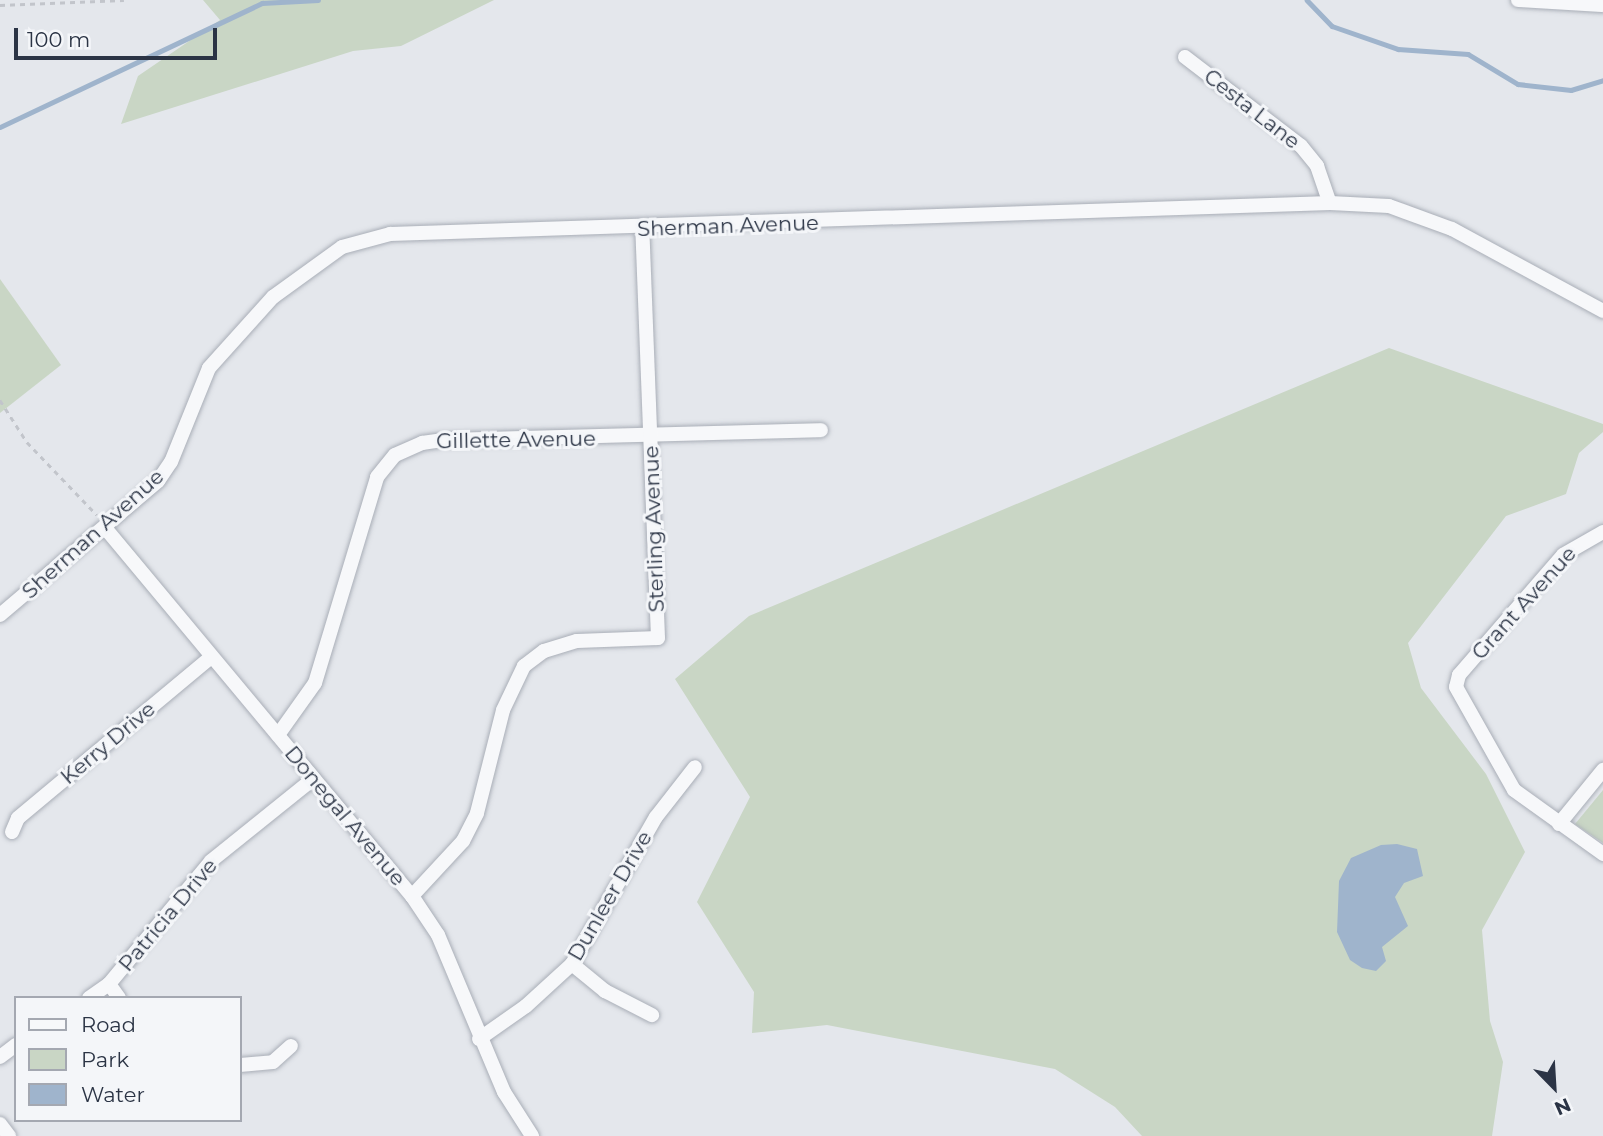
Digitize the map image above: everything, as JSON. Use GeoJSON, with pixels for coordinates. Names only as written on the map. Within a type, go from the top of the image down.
{"type":"FeatureCollection","features":[{"type":"Feature","properties":{"kind":"street"},"geometry":{"type":"LineString","coordinates":[[1518,0],[1603,5]]}},
{"type":"Feature","properties":{"kind":"street","name":"Cesta Lane"},"geometry":{"type":"LineString","coordinates":[[1185,57],[1301,146],[1317,166],[1330,204]]}},
{"type":"Feature","properties":{"kind":"street","name":"Sherman Avenue"},"geometry":{"type":"LineString","coordinates":[[0,615],[106,529],[158,481],[172,462],[195,396],[227,346],[272,297],[342,247],[390,234],[642,229],[1330,204],[1389,206],[1418,214],[1603,311]]}},
{"type":"Feature","properties":{"kind":"street","name":"Sterling Avenue"},"geometry":{"type":"LineString","coordinates":[[412,896],[449,859],[468,832],[477,813],[503,710],[524,666],[544,651],[577,641],[658,638],[642,229]]}},
{"type":"Feature","properties":{"kind":"street","name":"Gillette Avenue"},"geometry":{"type":"LineString","coordinates":[[278,735],[315,683],[377,477],[396,455],[422,443],[444,440],[650,438],[821,430]]}},
{"type":"Feature","properties":{"kind":"street","name":"Donegal Avenue"},"geometry":{"type":"LineString","coordinates":[[106,529],[412,896],[438,935],[479,1039],[504,1092],[533,1136]]}},
{"type":"Feature","properties":{"kind":"street","name":"Grant Avenue"},"geometry":{"type":"LineString","coordinates":[[1559,824],[1514,790],[1456,687],[1459,675],[1563,555],[1603,532]]}},
{"type":"Feature","properties":{"kind":"street","name":"Kerry Drive"},"geometry":{"type":"LineString","coordinates":[[12,832],[18,818],[210,657]]}},
{"type":"Feature","properties":{"kind":"street","name":"Dunleer Drive"},"geometry":{"type":"LineString","coordinates":[[479,1039],[526,1006],[572,964],[656,817],[695,767]]}},
{"type":"Feature","properties":{"kind":"street"},"geometry":{"type":"LineString","coordinates":[[1603,770],[1559,824],[1603,854]]}},
{"type":"Feature","properties":{"kind":"street","name":"Patricia Drive"},"geometry":{"type":"LineString","coordinates":[[92,996],[109,985],[211,861],[313,779]]}},
{"type":"Feature","properties":{"kind":"street"},"geometry":{"type":"LineString","coordinates":[[572,964],[605,991],[652,1015]]}},
{"type":"Feature","properties":{"kind":"street"},"geometry":{"type":"LineString","coordinates":[[109,985],[117,996]]}},
{"type":"Feature","properties":{"kind":"street"},"geometry":{"type":"LineString","coordinates":[[242,1065],[273,1062],[291,1046]]}},
{"type":"Feature","properties":{"kind":"street"},"geometry":{"type":"LineString","coordinates":[[0,1124],[9,1136]]}},
{"type":"Feature","properties":{"kind":"path"},"geometry":{"type":"LineString","coordinates":[[0,5],[124,0]]}},
{"type":"Feature","properties":{"kind":"path"},"geometry":{"type":"LineString","coordinates":[[0,400],[27,442],[93,509],[106,529]]}},
{"type":"Feature","properties":{"kind":"green space"},"geometry":{"type":"Polygon","coordinates":[[[203,0],[494,0],[401,46],[353,51],[121,124],[138,76],[220,20],[203,0]]]}},
{"type":"Feature","properties":{"kind":"green space"},"geometry":{"type":"Polygon","coordinates":[[[0,279],[61,365],[0,413],[0,279]]]}},
{"type":"Feature","properties":{"kind":"green space"},"geometry":{"type":"Polygon","coordinates":[[[1389,348],[1603,424],[1603,432],[1579,453],[1566,494],[1506,516],[1408,643],[1421,688],[1486,774],[1525,852],[1482,930],[1490,1021],[1503,1062],[1492,1136],[1142,1136],[1115,1107],[1055,1069],[827,1025],[752,1033],[754,992],[697,902],[750,797],[675,679],[749,616],[1389,348]]]}},
{"type":"Feature","properties":{"kind":"green space"},"geometry":{"type":"Polygon","coordinates":[[[1603,790],[1603,843],[1575,824],[1603,790]]]}},
{"type":"Feature","properties":{"kind":"water"},"geometry":{"type":"Polygon","coordinates":[[[1397,844],[1417,849],[1423,876],[1404,883],[1395,897],[1408,926],[1382,947],[1386,961],[1376,971],[1362,968],[1350,960],[1337,932],[1339,881],[1351,858],[1381,845],[1397,844]]]}},
{"type":"Feature","properties":{"kind":"waterway"},"geometry":{"type":"LineString","coordinates":[[0,127],[262,3],[318,0]]}},
{"type":"Feature","properties":{"kind":"waterway"},"geometry":{"type":"LineString","coordinates":[[1307,0],[1332,26],[1398,49],[1468,54],[1518,84],[1571,90],[1603,80]]}}]}
